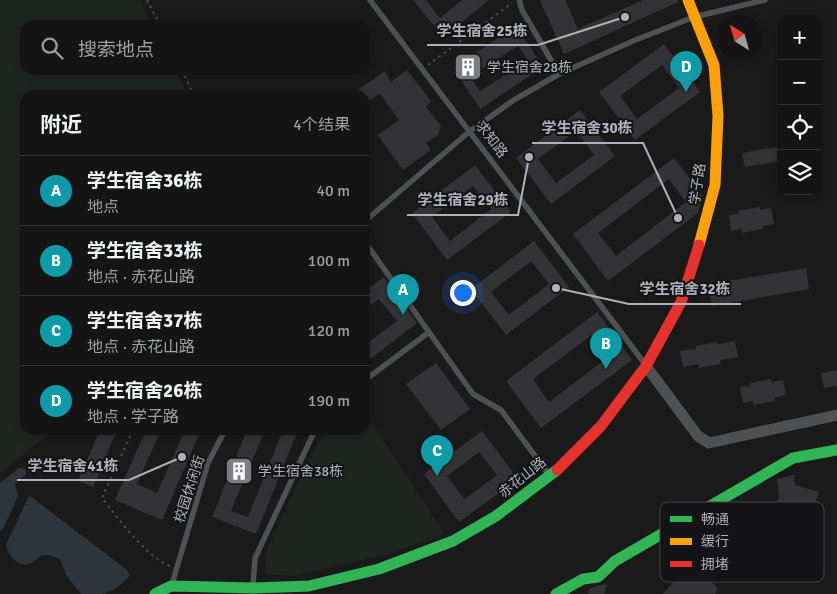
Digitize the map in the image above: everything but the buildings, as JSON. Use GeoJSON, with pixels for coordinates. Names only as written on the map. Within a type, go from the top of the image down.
{"type":"FeatureCollection","features":[{"type":"Feature","properties":{"kind":"street","name":"学子路"},"geometry":{"type":"LineString","coordinates":[[646,366],[681,302],[702,240],[715,185],[718,116],[714,65],[688,0]]}},
{"type":"Feature","properties":{"kind":"street"},"geometry":{"type":"LineString","coordinates":[[646,366],[698,436],[703,441],[709,443],[837,415]]}},
{"type":"Feature","properties":{"kind":"street","name":"赤花山路"},"geometry":{"type":"LineString","coordinates":[[155,594],[172,586],[253,588],[309,586],[379,569],[453,541],[496,516],[551,476],[601,426],[646,366]]}},
{"type":"Feature","properties":{"kind":"street"},"geometry":{"type":"LineString","coordinates":[[717,502],[793,458],[837,450]]}},
{"type":"Feature","properties":{"kind":"street"},"geometry":{"type":"LineString","coordinates":[[556,594],[583,579],[598,577],[615,561],[660,535]]}},
{"type":"Feature","properties":{"kind":"lane","name":"求知路"},"geometry":{"type":"LineString","coordinates":[[370,0],[646,366]]}},
{"type":"Feature","properties":{"kind":"lane"},"geometry":{"type":"LineString","coordinates":[[517,0],[559,74]]}},
{"type":"Feature","properties":{"kind":"lane"},"geometry":{"type":"LineString","coordinates":[[370,217],[470,131],[514,100],[559,74],[633,41],[694,17],[766,0]]}},
{"type":"Feature","properties":{"kind":"lane"},"geometry":{"type":"LineString","coordinates":[[370,249],[473,394],[501,410],[551,476]]}},
{"type":"Feature","properties":{"kind":"lane"},"geometry":{"type":"LineString","coordinates":[[370,376],[428,333]]}},
{"type":"Feature","properties":{"kind":"lane","name":"校园休闲街"},"geometry":{"type":"LineString","coordinates":[[172,586],[208,463],[222,435]]}},
{"type":"Feature","properties":{"kind":"lane"},"geometry":{"type":"LineString","coordinates":[[253,588],[255,558],[313,435]]}},
{"type":"Feature","properties":{"kind":"path"},"geometry":{"type":"LineString","coordinates":[[147,0],[157,20]]}},
{"type":"Feature","properties":{"kind":"path"},"geometry":{"type":"LineString","coordinates":[[423,69],[517,0]]}},
{"type":"Feature","properties":{"kind":"path"},"geometry":{"type":"LineString","coordinates":[[184,75],[192,90]]}},
{"type":"Feature","properties":{"kind":"path"},"geometry":{"type":"LineString","coordinates":[[131,435],[102,498],[130,533],[161,562],[177,568]]}},
{"type":"Feature","properties":{"kind":"shaded area"},"geometry":{"type":"Polygon","coordinates":[[[0,0],[139,0],[149,20],[20,20],[20,75],[178,75],[185,90],[20,90],[20,435],[48,435],[0,473],[0,0]]]}},
{"type":"Feature","properties":{"kind":"shaded area"},"geometry":{"type":"Polygon","coordinates":[[[370,421],[445,534],[387,554],[293,576],[265,574],[267,549],[322,435],[370,435],[370,421]]]}},
{"type":"Feature","properties":{"kind":"shaded area"},"geometry":{"type":"Polygon","coordinates":[[[19,468],[25,469],[26,474],[15,484],[18,496],[3,529],[0,531],[0,483],[19,468]]]}},
{"type":"Feature","properties":{"kind":"shaded area"},"geometry":{"type":"Polygon","coordinates":[[[30,496],[127,570],[130,575],[128,578],[118,587],[106,593],[81,594],[67,576],[60,559],[42,555],[27,564],[18,563],[9,553],[6,545],[30,496]]]}},
{"type":"Feature","properties":{"kind":"traffic: fast"},"geometry":{"type":"LineString","coordinates":[[717,502],[793,458],[837,450]]}},
{"type":"Feature","properties":{"kind":"traffic: fast"},"geometry":{"type":"LineString","coordinates":[[155,594],[171,586],[253,588],[309,586],[379,569],[453,541],[496,516],[557,470]]}},
{"type":"Feature","properties":{"kind":"traffic: fast"},"geometry":{"type":"LineString","coordinates":[[556,594],[583,579],[598,577],[615,561],[660,535]]}},
{"type":"Feature","properties":{"kind":"traffic: slow"},"geometry":{"type":"LineString","coordinates":[[688,0],[714,65],[718,116],[715,185],[699,245]]}},
{"type":"Feature","properties":{"kind":"traffic: jam"},"geometry":{"type":"LineString","coordinates":[[557,470],[601,426],[646,366],[681,302],[699,245]]}},
{"type":"Feature","properties":{"kind":"place","name":"学生宿舍25栋"},"geometry":{"type":"Point","coordinates":[625,17]}},
{"type":"Feature","properties":{"kind":"place","name":"学生宿舍28栋"},"geometry":{"type":"Point","coordinates":[468,67]}},
{"type":"Feature","properties":{"kind":"place","name":"学生宿舍26栋"},"geometry":{"type":"Point","coordinates":[686,92]}},
{"type":"Feature","properties":{"kind":"place","name":"学生宿舍29栋"},"geometry":{"type":"Point","coordinates":[529,157]}},
{"type":"Feature","properties":{"kind":"place","name":"学生宿舍30栋"},"geometry":{"type":"Point","coordinates":[678,218]}},
{"type":"Feature","properties":{"kind":"place","name":"学生宿舍32栋"},"geometry":{"type":"Point","coordinates":[556,288]}},
{"type":"Feature","properties":{"kind":"place","name":"学生宿舍36栋"},"geometry":{"type":"Point","coordinates":[403,315]}},
{"type":"Feature","properties":{"kind":"place","name":"学生宿舍33栋"},"geometry":{"type":"Point","coordinates":[606,369]}},
{"type":"Feature","properties":{"kind":"place","name":"学生宿舍41栋"},"geometry":{"type":"Point","coordinates":[182,457]}},
{"type":"Feature","properties":{"kind":"place","name":"学生宿舍38栋"},"geometry":{"type":"Point","coordinates":[239,471]}},
{"type":"Feature","properties":{"kind":"place","name":"学生宿舍37栋"},"geometry":{"type":"Point","coordinates":[437,476]}}]}
